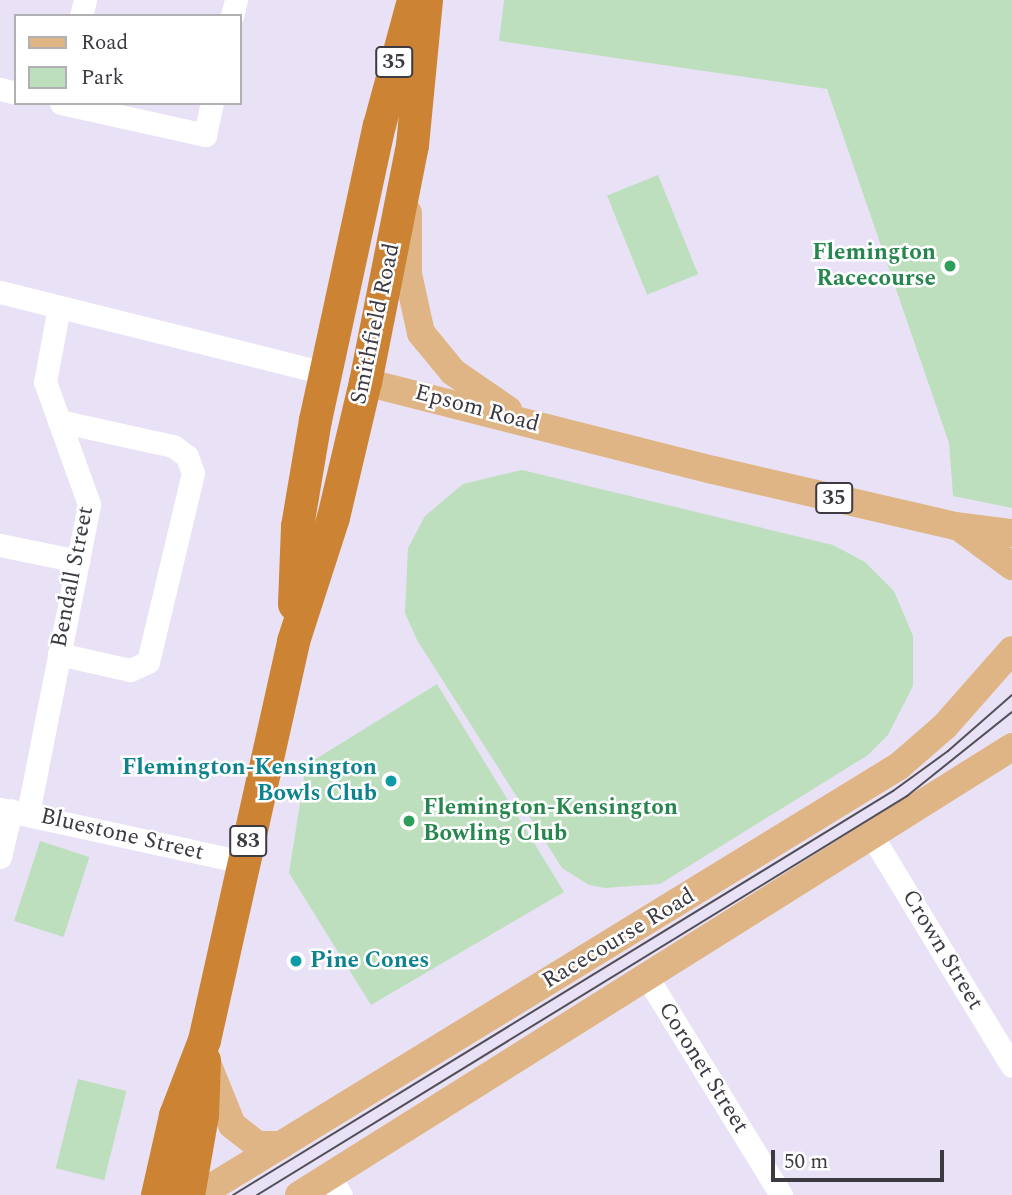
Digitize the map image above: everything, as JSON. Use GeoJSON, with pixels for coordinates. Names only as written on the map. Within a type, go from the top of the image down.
{"type":"FeatureCollection","features":[{"type":"Feature","properties":{"kind":"highway","name":"Smithfield Road"},"geometry":{"type":"LineString","coordinates":[[293,641],[298,515],[325,373],[379,125],[413,0]]}},
{"type":"Feature","properties":{"kind":"highway","name":"Smithfield Road"},"geometry":{"type":"LineString","coordinates":[[157,1195],[175,1115],[204,1044],[293,641],[333,517],[365,382],[408,169],[420,78],[426,0]]}},
{"type":"Feature","properties":{"kind":"highway"},"geometry":{"type":"LineString","coordinates":[[379,125],[404,89],[420,78]]}},
{"type":"Feature","properties":{"kind":"highway","name":"Epsom Road"},"geometry":{"type":"LineString","coordinates":[[325,373],[365,382]]}},
{"type":"Feature","properties":{"kind":"highway","name":"Smithfield Road"},"geometry":{"type":"LineString","coordinates":[[188,1195],[202,1115],[204,1044]]}},
{"type":"Feature","properties":{"kind":"main road"},"geometry":{"type":"LineString","coordinates":[[408,169],[408,274],[421,333],[453,372],[526,422]]}},
{"type":"Feature","properties":{"kind":"main road","name":"Epsom Road"},"geometry":{"type":"LineString","coordinates":[[365,382],[955,526],[1012,533]]}},
{"type":"Feature","properties":{"kind":"main road","name":"Epsom Road"},"geometry":{"type":"LineString","coordinates":[[955,526],[993,548],[1012,566]]}},
{"type":"Feature","properties":{"kind":"main road","name":"Racecourse Road"},"geometry":{"type":"LineString","coordinates":[[199,1195],[911,758],[970,701],[1012,650]]}},
{"type":"Feature","properties":{"kind":"main road","name":"Racecourse Road"},"geometry":{"type":"LineString","coordinates":[[299,1195],[335,1185],[647,977],[1012,747]]}},
{"type":"Feature","properties":{"kind":"main road"},"geometry":{"type":"LineString","coordinates":[[622,937],[647,977]]}},
{"type":"Feature","properties":{"kind":"main road"},"geometry":{"type":"LineString","coordinates":[[204,1044],[216,1094],[232,1125],[258,1144],[281,1145]]}},
{"type":"Feature","properties":{"kind":"street"},"geometry":{"type":"LineString","coordinates":[[70,105],[205,135],[212,105]]}},
{"type":"Feature","properties":{"kind":"street","name":"Epsom Road"},"geometry":{"type":"LineString","coordinates":[[0,292],[325,373]]}},
{"type":"Feature","properties":{"kind":"street","name":"Bendall Street"},"geometry":{"type":"LineString","coordinates":[[0,857],[59,654],[89,498],[45,377],[60,307]]}},
{"type":"Feature","properties":{"kind":"street"},"geometry":{"type":"LineString","coordinates":[[59,421],[173,446],[187,456],[193,470],[148,662],[130,670],[59,654]]}},
{"type":"Feature","properties":{"kind":"street"},"geometry":{"type":"LineString","coordinates":[[0,545],[78,561]]}},
{"type":"Feature","properties":{"kind":"street","name":"Bluestone Street"},"geometry":{"type":"LineString","coordinates":[[13,811],[244,862]]}},
{"type":"Feature","properties":{"kind":"street","name":"Crown Street"},"geometry":{"type":"LineString","coordinates":[[872,836],[1012,1066]]}},
{"type":"Feature","properties":{"kind":"street","name":"Coronet Street"},"geometry":{"type":"LineString","coordinates":[[647,977],[781,1195]]}},
{"type":"Feature","properties":{"kind":"green space","name":"Flemington Racecourse"},"geometry":{"type":"Polygon","coordinates":[[[504,0],[1012,0],[1012,508],[953,496],[949,443],[827,89],[499,41],[504,0]]]}},
{"type":"Feature","properties":{"kind":"green space"},"geometry":{"type":"Polygon","coordinates":[[[658,175],[698,274],[647,295],[607,196],[658,175]]]}},
{"type":"Feature","properties":{"kind":"green space"},"geometry":{"type":"Polygon","coordinates":[[[522,470],[833,545],[865,562],[894,591],[913,636],[913,686],[888,735],[868,755],[660,884],[605,888],[589,885],[562,868],[417,640],[405,613],[408,548],[425,516],[463,484],[522,470]]]}},
{"type":"Feature","properties":{"kind":"green space","name":"Flemington-Kensington Bowling Club"},"geometry":{"type":"Polygon","coordinates":[[[437,684],[564,892],[371,1005],[289,873],[306,765],[437,684]]]}},
{"type":"Feature","properties":{"kind":"green space"},"geometry":{"type":"Polygon","coordinates":[[[40,841],[89,857],[63,937],[14,921],[40,841]]]}},
{"type":"Feature","properties":{"kind":"green space"},"geometry":{"type":"Polygon","coordinates":[[[78,1079],[127,1091],[104,1180],[56,1168],[78,1079]]]}},
{"type":"Feature","properties":{"kind":"tram line"},"geometry":{"type":"LineString","coordinates":[[233,1195],[893,791],[948,751],[1012,695]]}},
{"type":"Feature","properties":{"kind":"tram line"},"geometry":{"type":"LineString","coordinates":[[257,1195],[907,796],[1012,712]]}},
{"type":"Feature","properties":{"kind":"place","name":"Flemington Racecourse"},"geometry":{"type":"Point","coordinates":[950,266]}},
{"type":"Feature","properties":{"kind":"place","name":"Flemington-Kensington Bowls Club"},"geometry":{"type":"Point","coordinates":[391,781]}},
{"type":"Feature","properties":{"kind":"place","name":"Flemington-Kensington Bowling Club"},"geometry":{"type":"Point","coordinates":[409,821]}},
{"type":"Feature","properties":{"kind":"place","name":"Pine Cones"},"geometry":{"type":"Point","coordinates":[296,961]}}]}
